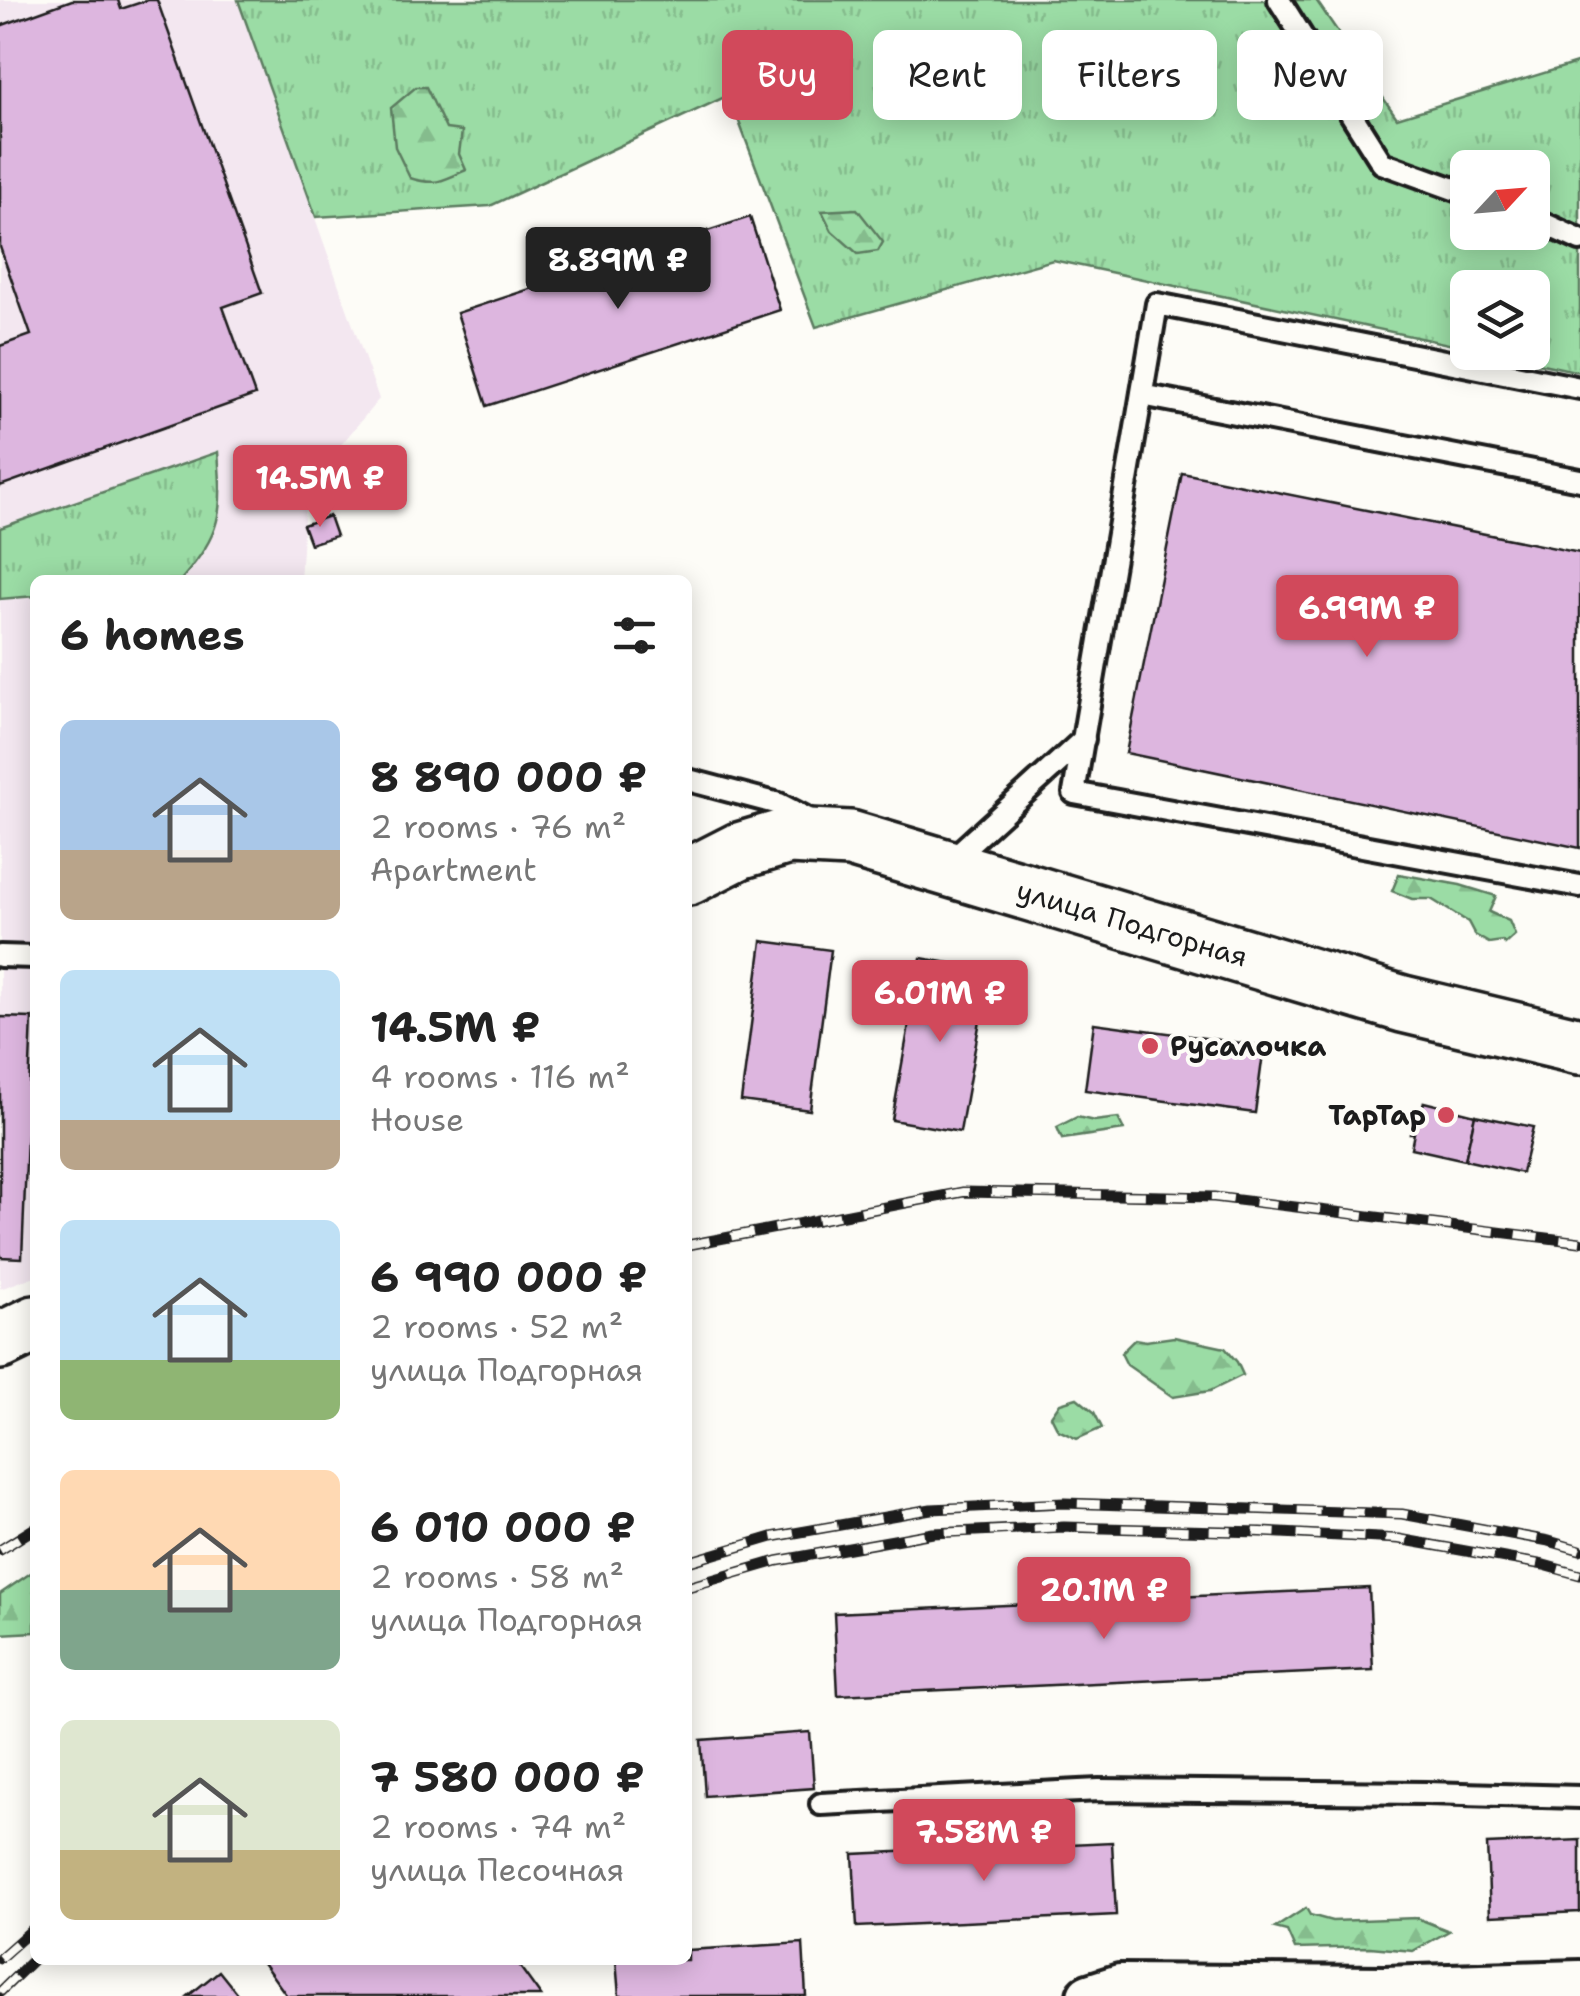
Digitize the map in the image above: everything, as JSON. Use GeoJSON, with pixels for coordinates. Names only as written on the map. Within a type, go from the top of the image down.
{"type":"FeatureCollection","features":[{"type":"Feature","properties":{"kind":"main road","name":"улица Подгорная"},"geometry":{"type":"LineString","coordinates":[[692,875],[739,851],[789,836],[850,840],[1403,1004],[1580,1046]]}},
{"type":"Feature","properties":{"kind":"main road"},"geometry":{"type":"LineString","coordinates":[[0,1342],[30,1327]]}},
{"type":"Feature","properties":{"kind":"street"},"geometry":{"type":"LineString","coordinates":[[1089,1996],[1120,1986],[1385,1988],[1580,1982]]}},
{"type":"Feature","properties":{"kind":"lane"},"geometry":{"type":"LineString","coordinates":[[1279,0],[1382,163],[1450,188]]}},
{"type":"Feature","properties":{"kind":"lane"},"geometry":{"type":"LineString","coordinates":[[1550,226],[1580,240]]}},
{"type":"Feature","properties":{"kind":"lane"},"geometry":{"type":"LineString","coordinates":[[1580,388],[1157,304],[1074,792],[1580,886]]}},
{"type":"Feature","properties":{"kind":"lane"},"geometry":{"type":"LineString","coordinates":[[1142,395],[1580,480]]}},
{"type":"Feature","properties":{"kind":"lane"},"geometry":{"type":"LineString","coordinates":[[944,867],[1084,739]]}},
{"type":"Feature","properties":{"kind":"lane"},"geometry":{"type":"LineString","coordinates":[[692,781],[779,804],[850,840]]}},
{"type":"Feature","properties":{"kind":"lane"},"geometry":{"type":"LineString","coordinates":[[0,956],[30,957]]}},
{"type":"Feature","properties":{"kind":"lane"},"geometry":{"type":"LineString","coordinates":[[821,1804],[1099,1790],[1580,1798]]}},
{"type":"Feature","properties":{"kind":"shaded area"},"geometry":{"type":"Polygon","coordinates":[[[0,0],[238,0],[379,399],[306,487],[300,575],[30,575],[30,1278],[0,1289],[0,0]]]}},
{"type":"Feature","properties":{"kind":"green space"},"geometry":{"type":"Polygon","coordinates":[[[238,0],[1316,0],[1337,30],[1237,30],[1237,120],[1383,120],[1383,98],[1397,118],[1580,62],[1580,372],[1550,366],[1550,270],[1450,270],[1450,344],[1053,260],[816,327],[738,120],[853,120],[853,30],[722,30],[722,98],[490,206],[316,217],[238,0]]]}},
{"type":"Feature","properties":{"kind":"green space"},"geometry":{"type":"Polygon","coordinates":[[[416,87],[426,87],[446,129],[462,131],[459,154],[466,170],[439,181],[410,178],[395,147],[391,108],[416,87]]]}},
{"type":"Feature","properties":{"kind":"green space"},"geometry":{"type":"Polygon","coordinates":[[[857,209],[883,242],[878,251],[858,254],[832,231],[822,211],[857,209]]]}},
{"type":"Feature","properties":{"kind":"green space"},"geometry":{"type":"Polygon","coordinates":[[[218,452],[217,521],[205,548],[185,575],[30,575],[30,596],[0,599],[0,528],[218,452]]]}},
{"type":"Feature","properties":{"kind":"green space"},"geometry":{"type":"Polygon","coordinates":[[[1399,874],[1496,896],[1489,912],[1509,921],[1515,935],[1505,944],[1489,943],[1475,935],[1468,922],[1431,899],[1412,899],[1392,891],[1399,874]]]}},
{"type":"Feature","properties":{"kind":"green space"},"geometry":{"type":"Polygon","coordinates":[[[1077,1117],[1094,1121],[1118,1118],[1124,1130],[1062,1139],[1057,1127],[1077,1117]]]}},
{"type":"Feature","properties":{"kind":"green space"},"geometry":{"type":"Polygon","coordinates":[[[1174,1337],[1225,1348],[1243,1375],[1210,1391],[1173,1397],[1127,1365],[1121,1353],[1135,1339],[1174,1337]]]}},
{"type":"Feature","properties":{"kind":"green space"},"geometry":{"type":"Polygon","coordinates":[[[1077,1398],[1094,1412],[1102,1428],[1077,1439],[1058,1430],[1051,1416],[1060,1403],[1077,1398]]]}},
{"type":"Feature","properties":{"kind":"green space"},"geometry":{"type":"Polygon","coordinates":[[[30,1573],[30,1632],[0,1634],[0,1594],[30,1573]]]}},
{"type":"Feature","properties":{"kind":"green space"},"geometry":{"type":"Polygon","coordinates":[[[1306,1908],[1310,1915],[1332,1921],[1417,1918],[1449,1931],[1413,1951],[1370,1947],[1295,1949],[1287,1931],[1275,1928],[1306,1908]]]}},
{"type":"Feature","properties":{"kind":"building"},"geometry":{"type":"Polygon","coordinates":[[[72,0],[118,0],[121,9],[157,0],[262,293],[223,307],[255,395],[0,486],[0,346],[31,335],[0,247],[0,26],[72,0]]]}},
{"type":"Feature","properties":{"kind":"building"},"geometry":{"type":"Polygon","coordinates":[[[750,217],[780,310],[487,406],[457,313],[750,217]]]}},
{"type":"Feature","properties":{"kind":"building"},"geometry":{"type":"Polygon","coordinates":[[[1182,473],[1580,553],[1580,848],[1126,753],[1182,473]]]}},
{"type":"Feature","properties":{"kind":"building"},"geometry":{"type":"Polygon","coordinates":[[[329,516],[336,536],[310,544],[303,525],[329,516]]]}},
{"type":"Feature","properties":{"kind":"building"},"geometry":{"type":"Polygon","coordinates":[[[762,941],[831,950],[810,1110],[741,1101],[762,941]]]}},
{"type":"Feature","properties":{"kind":"building"},"geometry":{"type":"Polygon","coordinates":[[[921,958],[989,970],[960,1132],[892,1120],[921,958]]]}},
{"type":"Feature","properties":{"kind":"building"},"geometry":{"type":"Polygon","coordinates":[[[0,1017],[30,1018],[22,1258],[0,1257],[0,1017]]]}},
{"type":"Feature","properties":{"kind":"building"},"geometry":{"type":"Polygon","coordinates":[[[1094,1023],[1264,1046],[1255,1113],[1085,1090],[1094,1023]]]}},
{"type":"Feature","properties":{"kind":"building"},"geometry":{"type":"Polygon","coordinates":[[[1424,1102],[1475,1115],[1465,1160],[1411,1148],[1414,1118],[1419,1119],[1424,1102]]]}},
{"type":"Feature","properties":{"kind":"building"},"geometry":{"type":"Polygon","coordinates":[[[1475,1115],[1533,1127],[1522,1173],[1465,1160],[1475,1115]]]}},
{"type":"Feature","properties":{"kind":"building"},"geometry":{"type":"Polygon","coordinates":[[[1369,1588],[1373,1670],[838,1695],[834,1613],[1369,1588]]]}},
{"type":"Feature","properties":{"kind":"building"},"geometry":{"type":"Polygon","coordinates":[[[810,1732],[814,1788],[705,1796],[701,1740],[810,1732]]]}},
{"type":"Feature","properties":{"kind":"building"},"geometry":{"type":"Polygon","coordinates":[[[1580,1840],[1580,1912],[1490,1916],[1487,1844],[1580,1840]]]}},
{"type":"Feature","properties":{"kind":"building"},"geometry":{"type":"Polygon","coordinates":[[[1112,1842],[1116,1915],[857,1927],[853,1854],[1112,1842]]]}},
{"type":"Feature","properties":{"kind":"building"},"geometry":{"type":"Polygon","coordinates":[[[803,1943],[806,1996],[619,1996],[616,1965],[692,1965],[692,1950],[803,1943]]]}},
{"type":"Feature","properties":{"kind":"building"},"geometry":{"type":"Polygon","coordinates":[[[265,1965],[519,1965],[541,1996],[287,1996],[265,1965]]]}},
{"type":"Feature","properties":{"kind":"building"},"geometry":{"type":"Polygon","coordinates":[[[219,1971],[239,1996],[188,1996],[219,1971]]]}},
{"type":"Feature","properties":{"kind":"railway"},"geometry":{"type":"LineString","coordinates":[[692,1244],[963,1192],[1214,1197],[1580,1242]]}},
{"type":"Feature","properties":{"kind":"railway"},"geometry":{"type":"LineString","coordinates":[[692,1561],[772,1537],[931,1509],[1064,1503],[1402,1514],[1580,1550]]}},
{"type":"Feature","properties":{"kind":"railway"},"geometry":{"type":"LineString","coordinates":[[692,1586],[777,1561],[933,1533],[1064,1527],[1399,1539],[1580,1575]]}},
{"type":"Feature","properties":{"kind":"railway"},"geometry":{"type":"LineString","coordinates":[[0,1550],[30,1531]]}},
{"type":"Feature","properties":{"kind":"railway"},"geometry":{"type":"LineString","coordinates":[[0,1958],[30,1931]]}},
{"type":"Feature","properties":{"kind":"railway"},"geometry":{"type":"LineString","coordinates":[[0,1992],[30,1963]]}},
{"type":"Feature","properties":{"kind":"place","name":"Русалочка"},"geometry":{"type":"Point","coordinates":[1150,1046]}},
{"type":"Feature","properties":{"kind":"place","name":"ТарТар"},"geometry":{"type":"Point","coordinates":[1446,1115]}}]}
